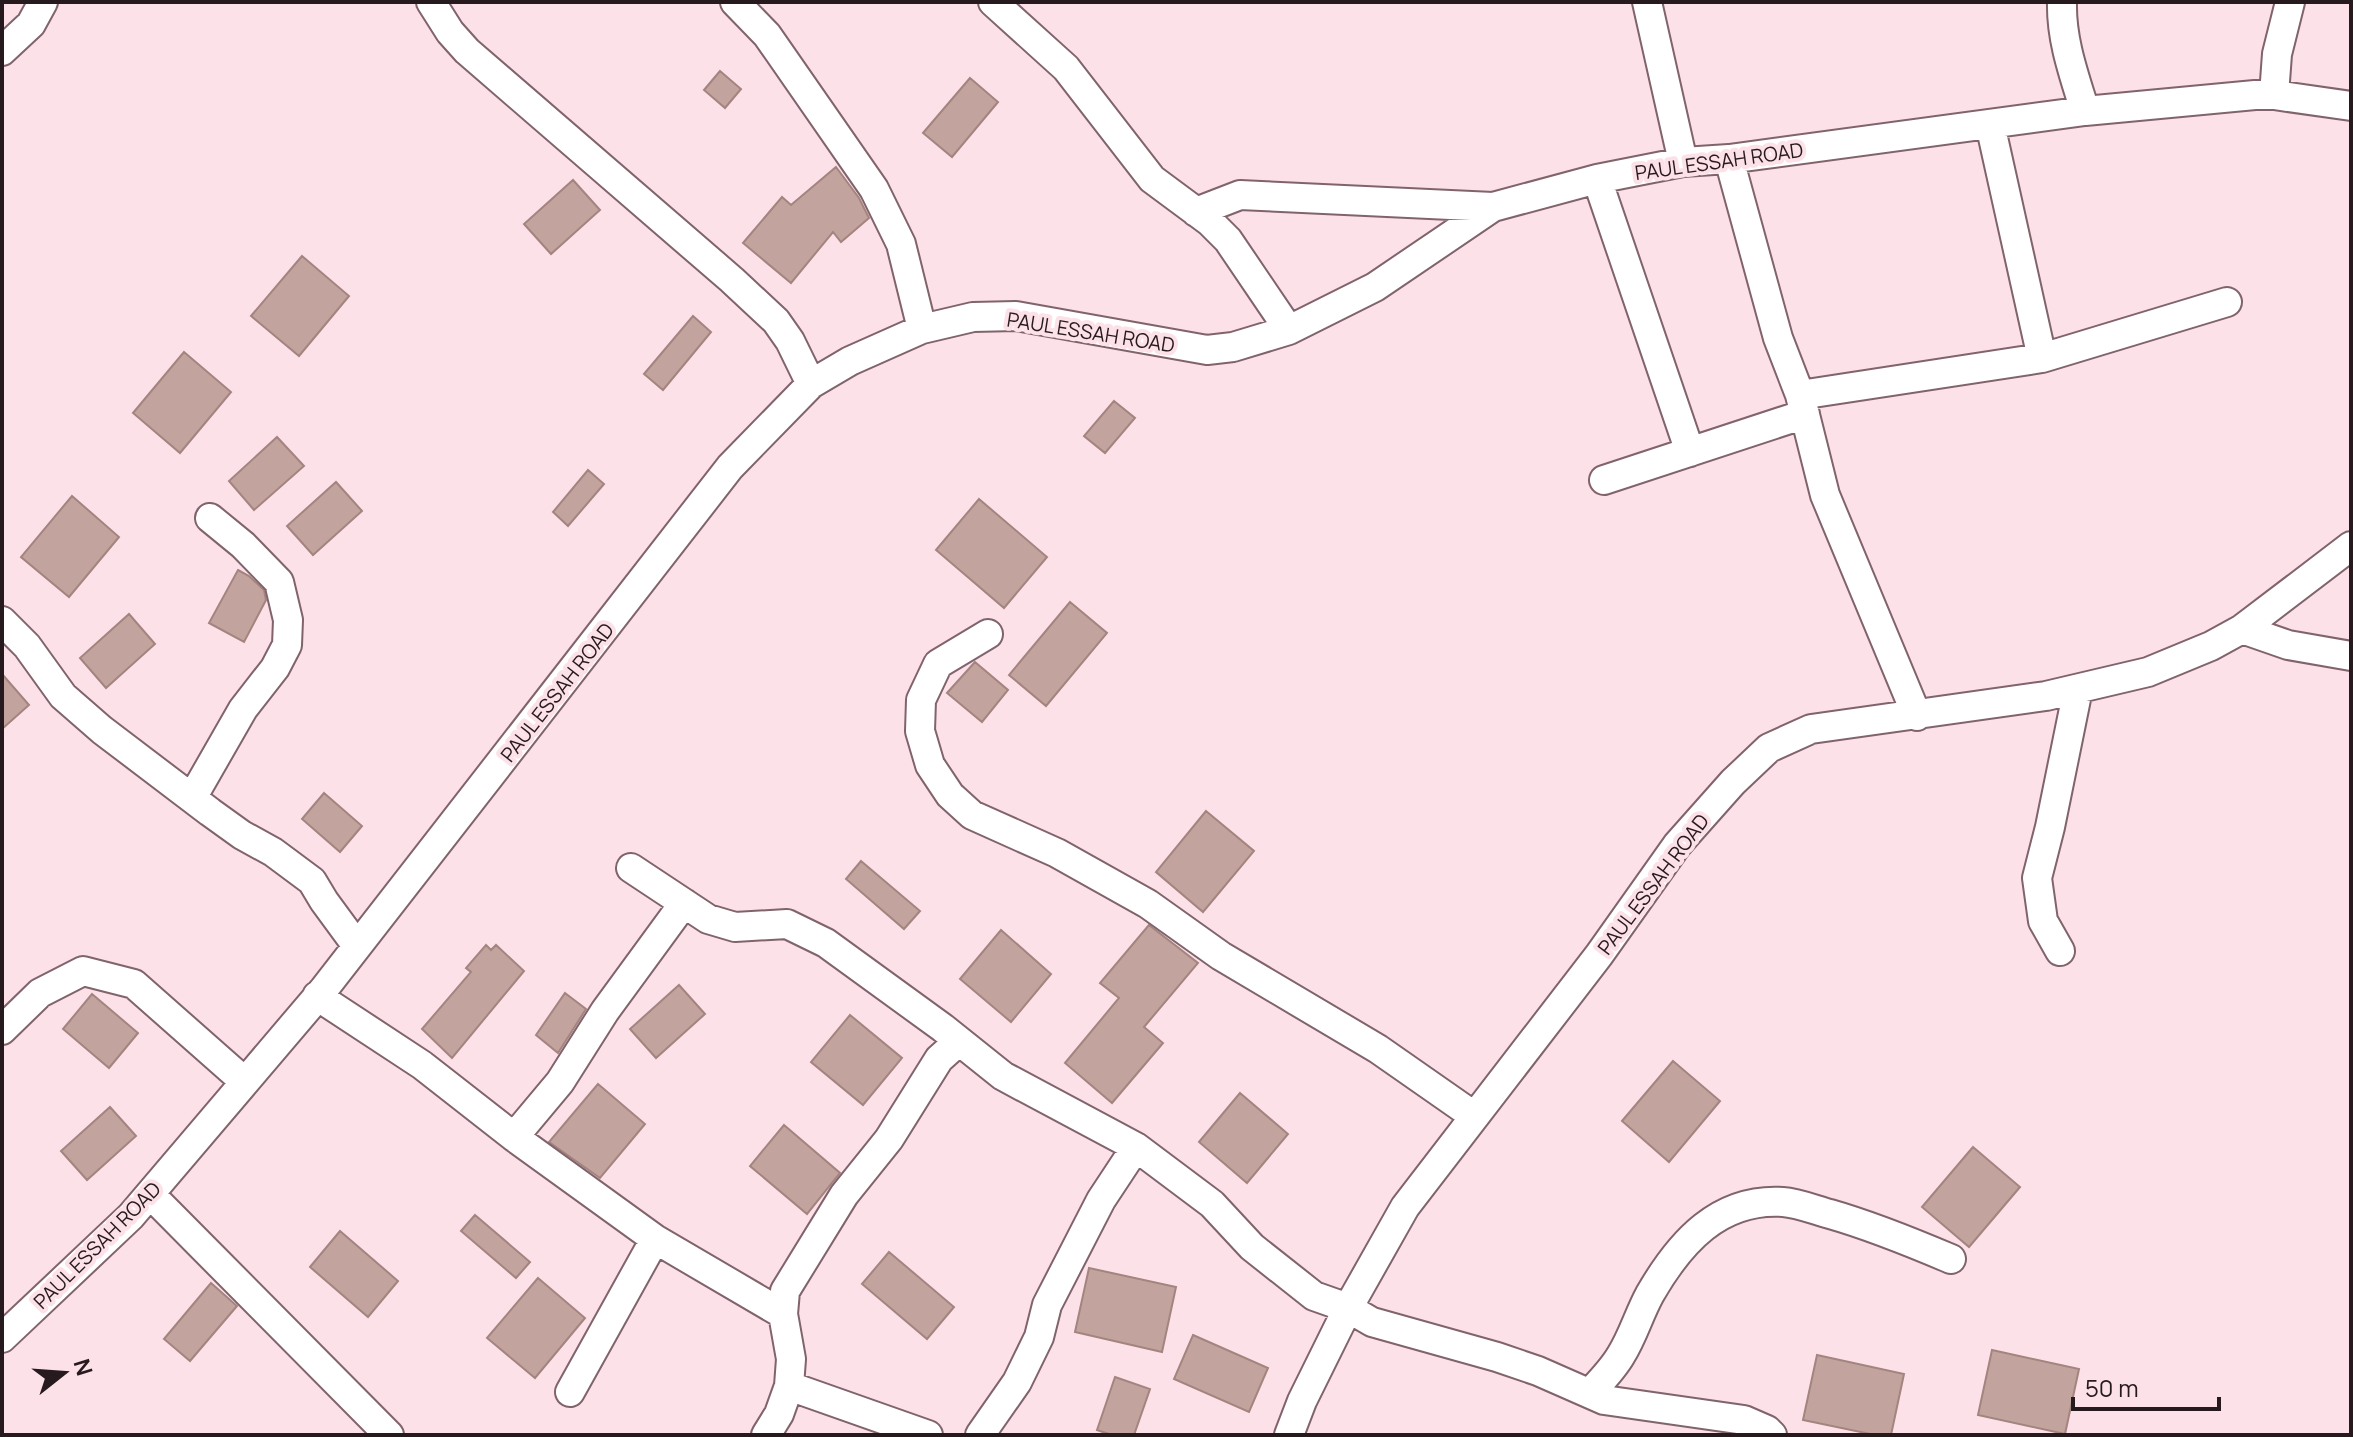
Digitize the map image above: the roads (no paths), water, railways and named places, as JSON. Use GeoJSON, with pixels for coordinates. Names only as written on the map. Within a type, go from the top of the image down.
{"type":"FeatureCollection","features":[{"type":"Feature","properties":{"kind":"street"},"geometry":{"type":"LineString","coordinates":[[2,51],[31,24],[43,2]]}},
{"type":"Feature","properties":{"kind":"street"},"geometry":{"type":"LineString","coordinates":[[431,2],[450,32],[467,51],[776,321],[790,341],[811,384]]}},
{"type":"Feature","properties":{"kind":"street"},"geometry":{"type":"LineString","coordinates":[[735,2],[767,35],[874,189],[901,244],[922,329]]}},
{"type":"Feature","properties":{"kind":"street"},"geometry":{"type":"LineString","coordinates":[[993,2],[1066,68],[1152,179],[1210,222],[1228,240],[1289,330]]}},
{"type":"Feature","properties":{"kind":"street"},"geometry":{"type":"LineString","coordinates":[[1647,2],[1683,162]]}},
{"type":"Feature","properties":{"kind":"street"},"geometry":{"type":"LineString","coordinates":[[2062,2],[2061,19],[2067,53],[2085,111]]}},
{"type":"Feature","properties":{"kind":"street"},"geometry":{"type":"LineString","coordinates":[[2274,95],[2277,54],[2290,2]]}},
{"type":"Feature","properties":{"kind":"street","name":"PAUL ESSAH ROAD"},"geometry":{"type":"LineString","coordinates":[[2,1338],[131,1216],[317,996],[730,467],[811,384],[850,361],[922,329],[973,317],[1016,316],[1207,350],[1233,347],[1289,330],[1375,287],[1493,207],[1597,179],[1683,162],[1729,159],[2085,111],[2274,95],[2351,106]]}},
{"type":"Feature","properties":{"kind":"street"},"geometry":{"type":"LineString","coordinates":[[1990,124],[2042,358]]}},
{"type":"Feature","properties":{"kind":"street"},"geometry":{"type":"LineString","coordinates":[[1729,159],[1778,338],[1802,404],[1825,495],[1917,716]]}},
{"type":"Feature","properties":{"kind":"street"},"geometry":{"type":"LineString","coordinates":[[1597,179],[1690,452]]}},
{"type":"Feature","properties":{"kind":"street"},"geometry":{"type":"LineString","coordinates":[[1196,212],[1240,195],[1493,207]]}},
{"type":"Feature","properties":{"kind":"street"},"geometry":{"type":"LineString","coordinates":[[1604,480],[1690,452],[1802,404],[2042,358],[2227,302]]}},
{"type":"Feature","properties":{"kind":"street"},"geometry":{"type":"LineString","coordinates":[[192,798],[243,709],[275,668],[287,645],[288,620],[279,582],[243,545],[210,518]]}},
{"type":"Feature","properties":{"kind":"street","name":"PAUL ESSAH ROAD"},"geometry":{"type":"LineString","coordinates":[[1289,1435],[1302,1401],[1348,1308],[1405,1207],[1599,955],[1677,845],[1733,782],[1769,748],[1811,729],[1917,716],[2078,689],[2148,672],[2211,646],[2242,629],[2351,546]]}},
{"type":"Feature","properties":{"kind":"street"},"geometry":{"type":"LineString","coordinates":[[2,621],[27,646],[63,696],[102,730],[192,798],[312,881],[357,946]]}},
{"type":"Feature","properties":{"kind":"street"},"geometry":{"type":"LineString","coordinates":[[2242,629],[2288,645],[2351,656]]}},
{"type":"Feature","properties":{"kind":"street"},"geometry":{"type":"LineString","coordinates":[[988,634],[938,664],[921,700],[920,731],[930,765],[950,795],[972,815],[1057,853],[1148,904],[1221,956],[1378,1049],[1474,1116]]}},
{"type":"Feature","properties":{"kind":"street"},"geometry":{"type":"LineString","coordinates":[[2060,951],[2043,921],[2037,878],[2078,689]]}},
{"type":"Feature","properties":{"kind":"street"},"geometry":{"type":"LineString","coordinates":[[631,868],[708,919],[735,927],[787,924],[826,943],[1003,1076],[1136,1147],[1212,1204],[1252,1247],[1314,1296],[1348,1308],[1372,1322],[1472,1349],[1538,1371],[1604,1400],[1744,1420],[1772,1435]]}},
{"type":"Feature","properties":{"kind":"street"},"geometry":{"type":"LineString","coordinates":[[514,1137],[560,1082],[605,1011],[684,903]]}},
{"type":"Feature","properties":{"kind":"street"},"geometry":{"type":"LineString","coordinates":[[2,1030],[40,993],[83,971],[134,984],[245,1082]]}},
{"type":"Feature","properties":{"kind":"street"},"geometry":{"type":"LineString","coordinates":[[317,996],[422,1065],[514,1137],[655,1239],[783,1314]]}},
{"type":"Feature","properties":{"kind":"street"},"geometry":{"type":"LineString","coordinates":[[766,1435],[779,1414],[789,1386],[791,1359],[783,1314],[785,1291],[844,1195],[889,1139],[939,1059],[958,1042]]}},
{"type":"Feature","properties":{"kind":"street"},"geometry":{"type":"LineString","coordinates":[[980,1435],[1017,1382],[1039,1337],[1047,1305],[1101,1200],[1136,1147]]}},
{"type":"Feature","properties":{"kind":"street"},"geometry":{"type":"LineString","coordinates":[[150,1194],[389,1435]]}},
{"type":"Feature","properties":{"kind":"street"},"geometry":{"type":"LineString","coordinates":[[1590,1393],[1622,1354],[1651,1294],[1675,1257],[1702,1227],[1739,1205],[1786,1202],[1880,1229],[1951,1259]]}},
{"type":"Feature","properties":{"kind":"street"},"geometry":{"type":"LineString","coordinates":[[570,1392],[655,1239]]}},
{"type":"Feature","properties":{"kind":"street"},"geometry":{"type":"LineString","coordinates":[[789,1386],[928,1435]]}}]}
